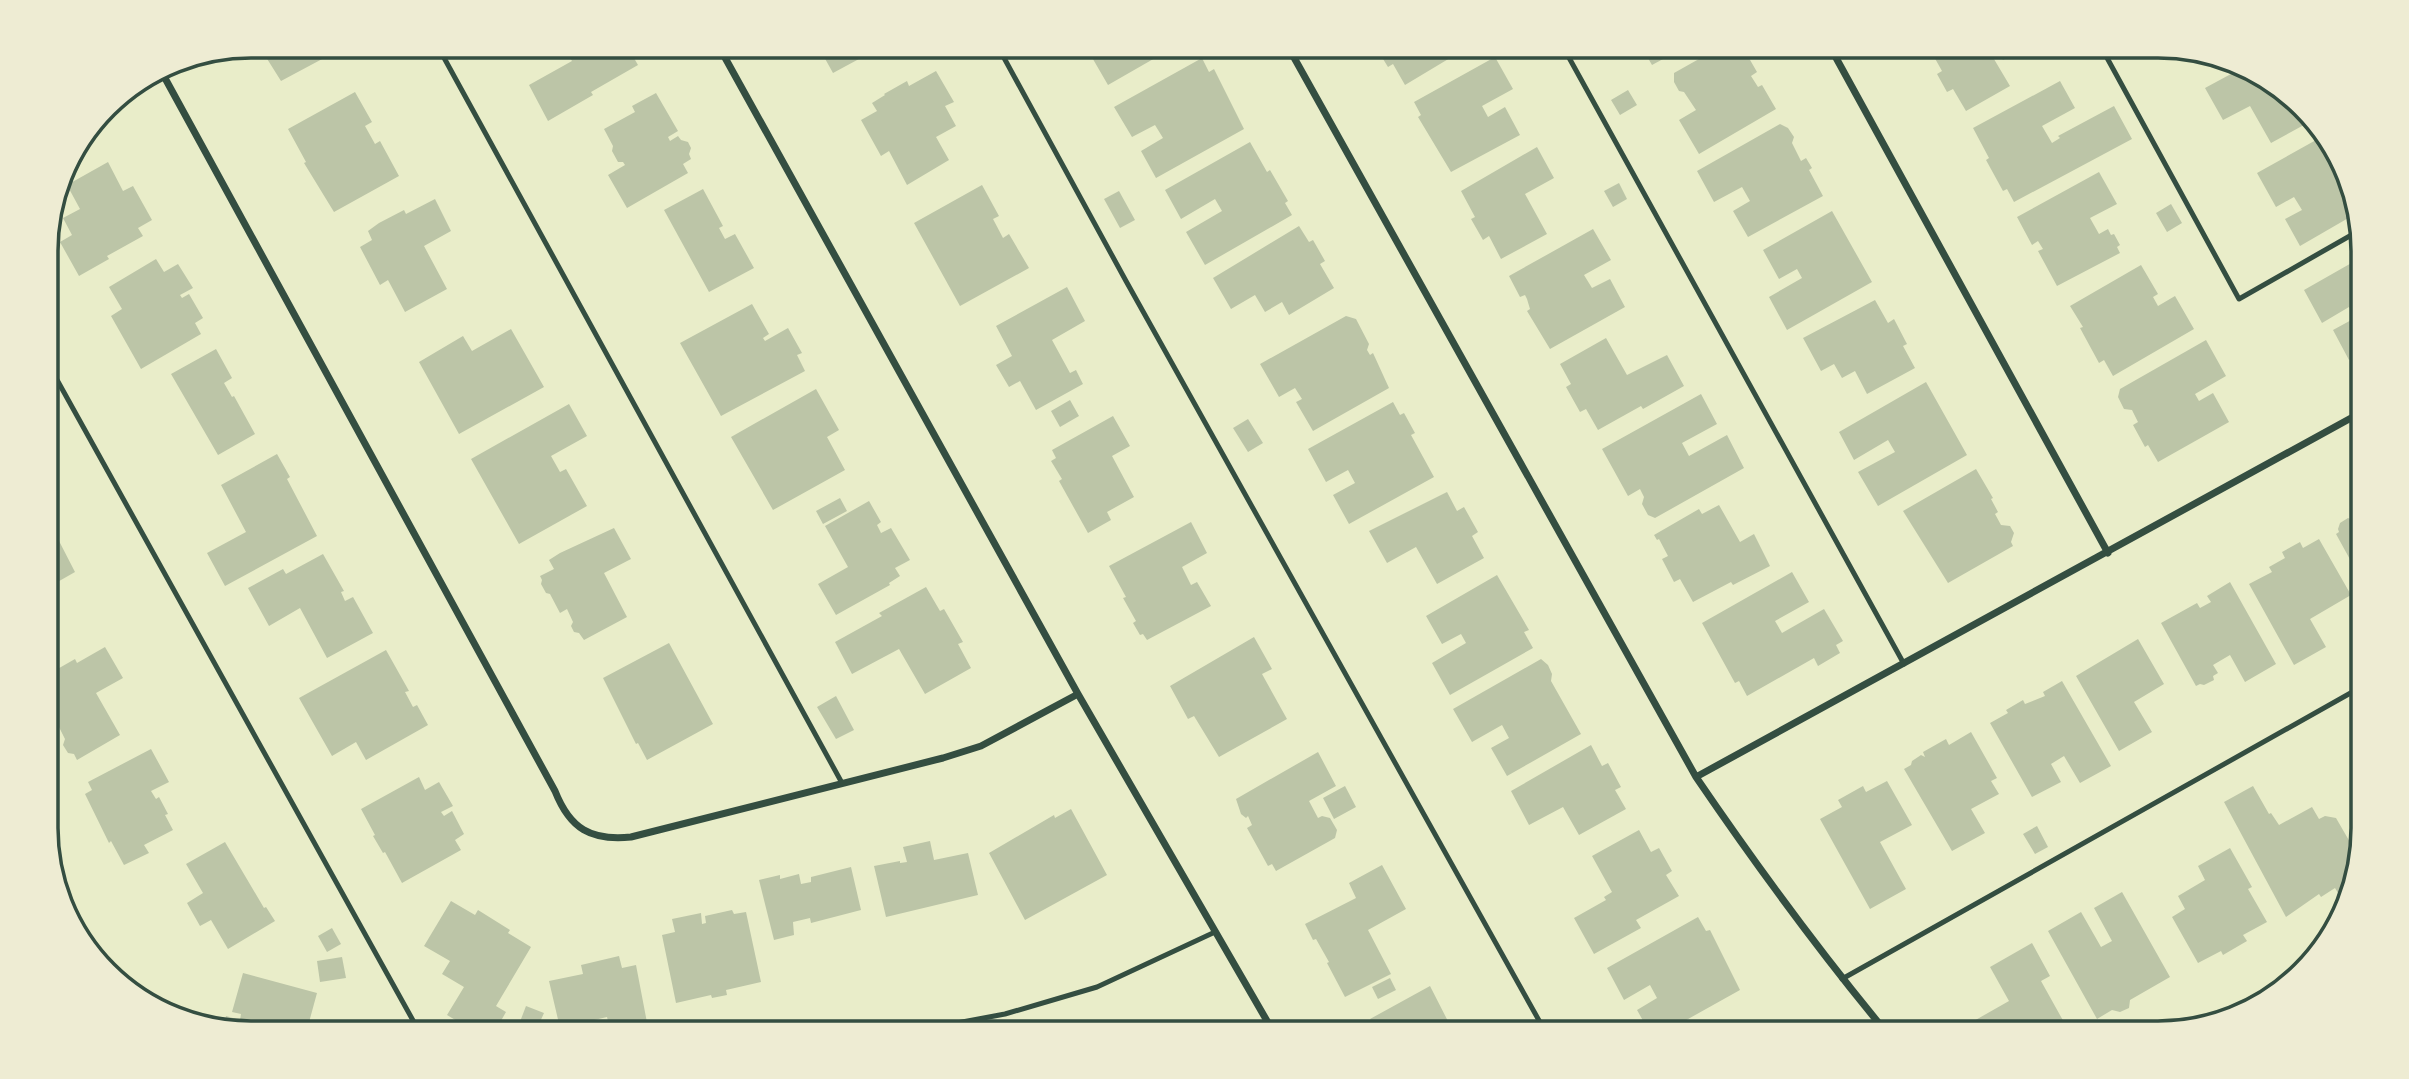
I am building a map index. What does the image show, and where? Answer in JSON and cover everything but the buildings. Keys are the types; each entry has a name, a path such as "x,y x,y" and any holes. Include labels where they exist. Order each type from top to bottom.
{"street":[{"path":"725,58 1077,694 1267,1021"},
{"path":"1294,58 1696,777 1742,845 1876,1021"},
{"path":"1836,58 2108,553"},
{"path":"165,78 555,792 562,810 575,825 592,835 611,839 631,837 943,758 981,746 1077,694"},
{"path":"1696,777 2351,418"}],"lane":[{"path":"443,58 842,783"},
{"path":"1004,58 1540,1021"},
{"path":"1569,58 1904,664"},
{"path":"2107,58 2239,299 2350,236"},
{"path":"58,382 413,1021"},
{"path":"1842,979 2351,693"},
{"path":"967,1021 1005,1014 1097,987 1215,932"}]}
